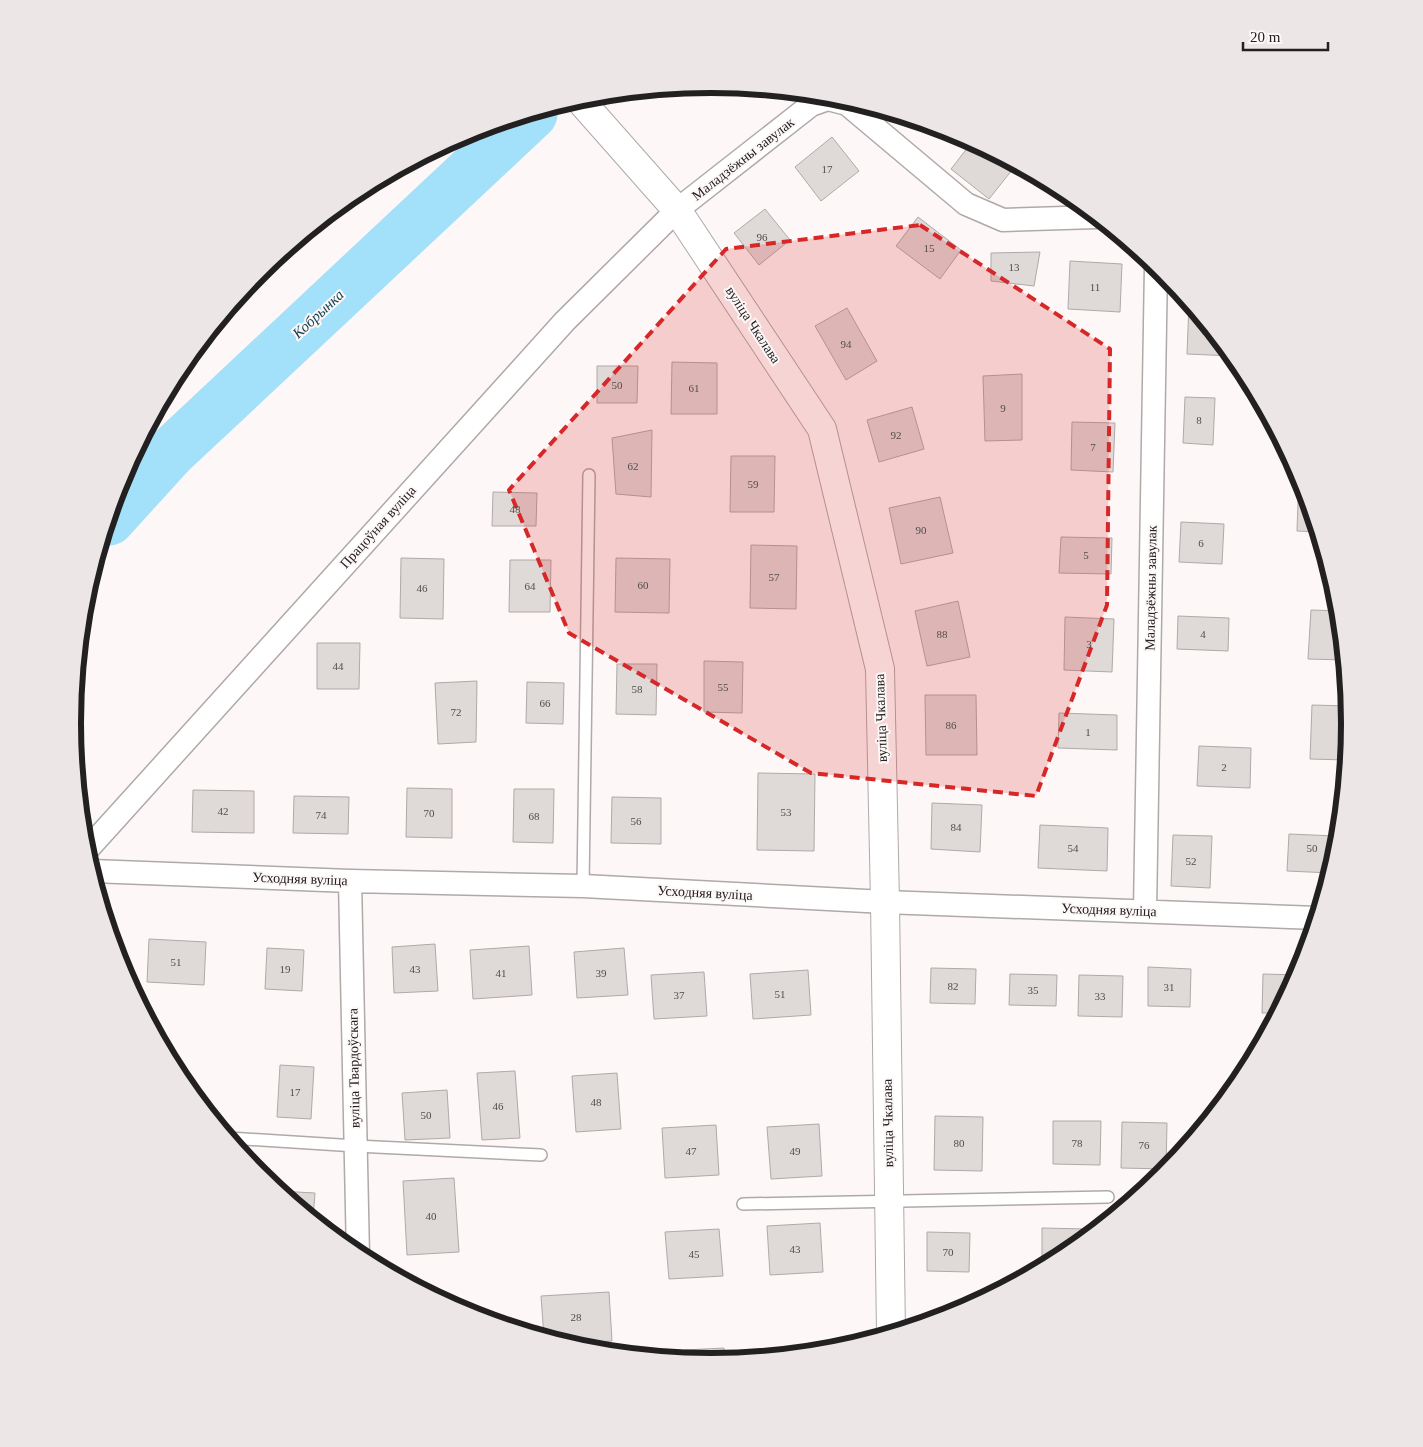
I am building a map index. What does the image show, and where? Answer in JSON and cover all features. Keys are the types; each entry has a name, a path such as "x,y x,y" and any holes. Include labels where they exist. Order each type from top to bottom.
{"main road":[{"name":"вуліца Чкалава","path":"586,106 677,210 822,429 880,669 891,1327"}],"street":[{"name":"Маладзёжны завулак","path":"677,210 810,105 817,103"},
{"name":"Маладзёжны завулак","path":"854,110 966,204 1003,220 1086,216"},
{"name":"Працоўная вуліца","path":"93,844 565,321 677,210"},
{"name":"Маладзёжны завулак","path":"1145,911 1156,277"},
{"name":"Усходняя вуліца","path":"99,871 350,881 583,886 885,902 1311,918"},
{"name":"вуліца Твардоўскага","path":"350,881 358,1246"}],"lane":[{"path":"583,886 589,475"},
{"path":"238,1139 541,1155"},
{"path":"743,1204 1108,1197"}],"highlighted area":[{"path":"920,225 1110,349 1107,605 1036,796 811,773 569,633 509,490 726,249"}],"building":[{"path":"832,137 859,171 821,201 795,167"},
{"path":"968,148 1012,170 989,199 951,169"},
{"path":"765,209 790,240 759,265 734,233"},
{"path":"918,217 961,250 940,279 896,246"},
{"path":"1040,252 1034,286 991,281 991,253"},
{"path":"1070,261 1122,264 1120,312 1068,309"},
{"path":"847,308 877,361 846,380 815,326"},
{"path":"1189,312 1223,356 1187,354"},
{"path":"672,362 717,363 717,414 671,414"},
{"path":"597,366 638,366 637,403 597,403"},
{"path":"1022,374 1022,440 985,441 983,376"},
{"path":"1185,397 1215,398 1213,445 1183,443"},
{"path":"912,407 924,449 879,462 867,420"},
{"path":"1072,422 1115,423 1113,472 1071,470"},
{"path":"652,430 651,497 616,494 612,438"},
{"path":"731,456 775,456 774,512 730,512"},
{"path":"493,492 537,493 536,526 492,526"},
{"path":"1298,494 1311,532 1297,531"},
{"path":"940,497 953,553 901,564 889,508"},
{"path":"1181,522 1224,524 1222,564 1179,562"},
{"path":"1061,537 1112,538 1111,574 1059,573"},
{"path":"751,545 797,546 796,609 750,608"},
{"path":"401,558 444,559 443,619 400,618"},
{"path":"616,558 670,559 669,613 615,612"},
{"path":"510,560 551,560 550,612 509,612"},
{"path":"958,601 970,657 927,666 915,611"},
{"path":"1311,610 1331,611 1338,660 1308,659"},
{"path":"1178,616 1229,618 1228,651 1177,649"},
{"path":"1065,617 1114,619 1112,672 1064,670"},
{"path":"317,643 360,643 359,689 317,689"},
{"path":"704,661 743,662 742,713 704,712"},
{"path":"617,664 657,664 656,715 616,714"},
{"path":"477,681 476,742 438,744 435,683"},
{"path":"527,682 564,683 563,724 526,723"},
{"path":"925,695 976,695 977,755 926,755"},
{"path":"1312,705 1341,706 1340,760 1310,759"},
{"path":"1059,713 1117,715 1117,750 1058,748"},
{"path":"1199,746 1251,748 1250,788 1197,786"},
{"path":"758,773 815,774 814,851 757,850"},
{"path":"407,788 452,789 452,838 406,837"},
{"path":"514,789 554,789 553,843 513,842"},
{"path":"193,790 254,791 254,833 192,832"},
{"path":"294,796 349,797 348,834 293,833"},
{"path":"612,797 661,798 661,844 611,843"},
{"path":"932,803 982,805 980,852 931,849"},
{"path":"1040,825 1108,828 1107,871 1038,868"},
{"path":"1289,834 1332,836 1323,873 1287,871"},
{"path":"1173,835 1212,836 1210,888 1171,886"},
{"path":"149,939 206,942 204,985 147,982"},
{"path":"435,944 438,991 394,993 392,947"},
{"path":"529,946 532,995 473,999 470,950"},
{"path":"267,948 304,950 302,991 265,989"},
{"path":"624,948 628,995 577,998 574,952"},
{"path":"1148,967 1191,969 1190,1007 1148,1006"},
{"path":"931,968 976,969 975,1004 930,1003"},
{"path":"808,970 811,1015 753,1019 750,974"},
{"path":"704,972 707,1016 654,1019 651,975"},
{"path":"1010,974 1057,975 1056,1006 1009,1005"},
{"path":"1263,974 1290,975 1271,1013 1262,1013"},
{"path":"1079,975 1123,976 1122,1017 1078,1016"},
{"path":"280,1065 314,1067 311,1119 277,1117"},
{"path":"515,1071 520,1138 482,1140 477,1073"},
{"path":"617,1073 621,1129 576,1132 572,1076"},
{"path":"447,1090 450,1138 405,1140 402,1093"},
{"path":"935,1116 983,1117 982,1171 934,1170"},
{"path":"1053,1121 1101,1121 1100,1165 1053,1164"},
{"path":"1122,1122 1167,1123 1166,1159 1157,1169 1121,1168"},
{"path":"819,1124 822,1176 771,1179 767,1127"},
{"path":"716,1125 719,1175 665,1178 662,1128"},
{"path":"454,1178 459,1252 407,1255 403,1181"},
{"path":"290,1192 315,1193 314,1212"},
{"path":"820,1223 823,1272 770,1275 767,1226"},
{"path":"1042,1228 1086,1229 1062,1248 1042,1260"},
{"path":"719,1229 723,1276 669,1279 665,1232"},
{"path":"927,1232 970,1233 969,1272 927,1271"},
{"path":"609,1292 612,1341 589,1342 544,1331 541,1296"},
{"path":"724,1348 724,1353 684,1353 684,1350"}],"waterway":[{"name":"Кобрынка","path":"119,508 170,453 523,123"}]}
